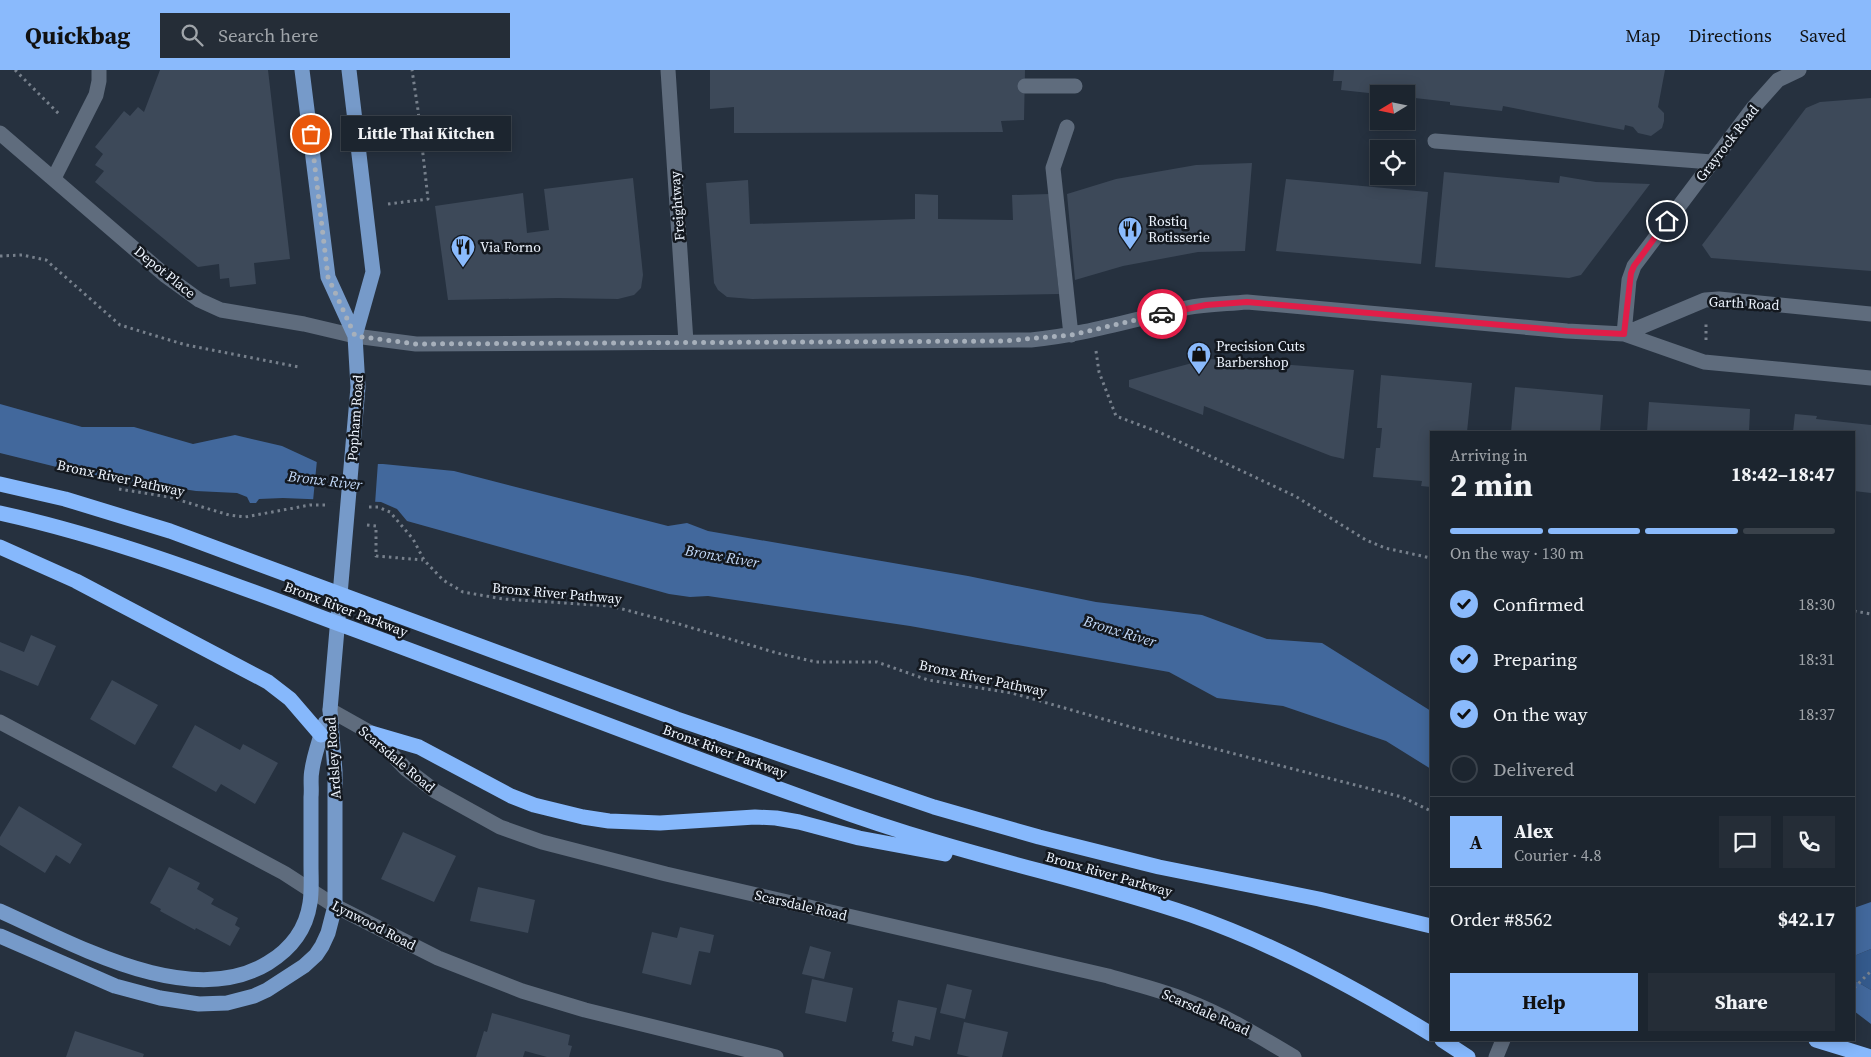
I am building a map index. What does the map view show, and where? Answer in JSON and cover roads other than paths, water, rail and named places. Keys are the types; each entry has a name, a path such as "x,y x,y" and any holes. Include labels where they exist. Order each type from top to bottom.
{"highway":[{"name":"Bronx River Parkway","path":"0,484 82,504 170,531 686,722 934,807 1039,837 1142,863 1319,899 1430,926"},
{"name":"Bronx River Parkway","path":"0,513 88,536 172,562 617,729 827,806 930,841 1191,915 1242,935 1341,981 1430,1033"},
{"path":"0,547 76,581 268,682 290,699 322,735"},
{"path":"371,734 419,747 511,796 534,805 583,817 609,821 660,823 755,817 776,818 859,838 1034,869"},
{"path":"1444,1041 1468,1057"},
{"path":"1819,1041 1871,1056"}],"main road":[{"name":"Popham Road","path":"302,70 328,277 355,336"},
{"name":"Popham Road","path":"330,710 358,387 355,336 373,272 350,70"},
{"name":"Ardsley Road","path":"0,911 119,963 165,975 194,980 225,979 253,971 279,957 292,946 304,924 309,908 311,891 312,770 330,710"},
{"name":"Ardsley Road","path":"0,936 115,986 141,994 200,1004 227,1003 254,996 267,990 304,966 316,955 322,946 328,933 335,906 335,771 330,710"}],"street":[{"path":"54,178 96,96 99,70"},
{"name":"Freightway","path":"668,70 686,342"},
{"name":"Grayrock Road","path":"1624,334 1629,280 1634,266 1753,108 1778,80 1799,70"},
{"path":"1025,86 1075,86"},
{"path":"1067,127 1053,168 1071,335"},
{"name":"Depot Place","path":"0,133 166,276 199,300 221,310 304,324 355,336"},
{"path":"1436,141 1712,162"},
{"name":"Garth Road","path":"1624,334 1705,300 1719,299 1871,314"},
{"name":"Garth Road","path":"355,336 416,344 1003,341 1071,335 1186,308 1247,302 1567,331 1624,334 1704,362 1871,378"},
{"name":"Scarsdale Road","path":"330,710 371,734 406,769 435,791 500,826 542,842 666,874 1108,976 1184,999 1219,1014 1294,1057"},
{"name":"Lynwood Road","path":"0,722 284,873 335,906 438,958 522,990 637,1024 776,1057"},
{"path":"1496,1057 1503,1041"}],"water":[{"name":"Bronx River","path":"0,404 82,427 134,427 193,444 235,435 282,446 321,464 383,464 454,471 668,526 687,523 708,531 968,576 1096,602 1202,615 1267,639 1322,643 1430,710 1430,768 1386,741 1283,706 1217,698 1169,672 910,626 708,596 690,597 669,594 407,521 397,509 381,502 283,498 259,499 256,503 250,503 247,497 237,493 196,491 85,474 0,453"},
{"path":"1871,902 1871,949 1855,956 1855,908"},
{"path":"1855,981 1871,990 1871,1024 1855,1012"}],"place":[{"name":"Little Thai Kitchen","path":"311,134"},
{"name":"Rostiq Rotisserie","path":"1130,250"},
{"name":"Via Forno","path":"463,268"},
{"name":"Precision Cuts Barbershop","path":"1199,375"}]}
